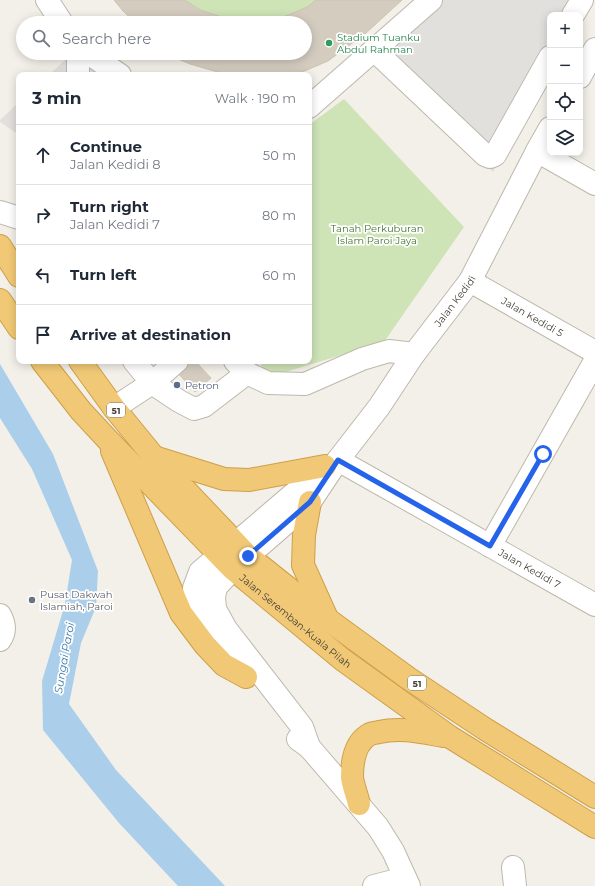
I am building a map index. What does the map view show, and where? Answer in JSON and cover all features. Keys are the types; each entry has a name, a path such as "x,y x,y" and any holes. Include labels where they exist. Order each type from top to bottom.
{"highway":[{"path":"0,246 16,271"},
{"path":"0,300 16,324"},
{"name":"Jalan Seremban-Kuala Pilah","path":"44,364 82,411 107,439 234,556 343,660 450,737 595,827"},
{"name":"Jalan Seremban-Kuala Pilah","path":"82,364 114,408 234,556 328,619 408,678 485,729 595,797"},
{"path":"107,439 181,613 205,645 224,665 246,677"},
{"path":"154,457 224,479 249,480 332,463"},
{"path":"310,502 304,535 303,565 328,619"},
{"path":"359,804 352,779 352,765 354,753 361,742 370,734 384,731 410,730 450,737"}],"street":[{"path":"47,0 57,16"},
{"path":"312,104 431,0"},
{"path":"576,12 582,0"},
{"path":"583,71 595,49"},
{"path":"374,50 485,155 490,157 495,155 547,62"},
{"path":"78,60 78,72"},
{"path":"98,60 116,72"},
{"name":"Jalan Kedidi","path":"332,463 379,407 414,354 470,281 547,133"},
{"path":"537,151 595,184"},
{"path":"0,212 16,217"},
{"name":"Jalan Kedidi 5","path":"470,281 595,352"},
{"path":"136,364 152,383 194,409 204,406 241,367 268,383 304,384 362,359 389,352 414,354"},
{"path":"490,546 595,361"},
{"path":"114,408 152,383 174,364"},
{"path":"332,463 310,502 234,556 200,572 194,588 195,606 200,620 291,735 309,747 378,827 393,851 407,882 374,886"},
{"path":"309,747 302,727 226,629 215,609 214,597 216,586 234,556 332,463"},
{"name":"Jalan Kedidi 7","path":"332,463 490,546 595,605"},
{"path":"0,615 4,622 5,633 0,640"}],"green space":[{"name":"Stadium Tuanku Abdul Rahman","path":"114,0 402,0 366,33 328,61 302,72 218,72 181,60 312,60 312,16 128,16"},
{"name":"Tanah Perkuburan Islam Paroi Jaya","path":"344,99 464,227 384,342 312,364 312,123"},
{"name":"Tanah Perkuburan Islam Paroi Jaya","path":"261,364 312,364 266,378"}],"shaded area":[{"path":"423,0 588,0 581,12 547,12 547,73 493,172 364,50"},
{"path":"65,60 78,60 96,72 52,72"},
{"path":"16,105 16,133 0,122 0,120"}],"water":[{"name":"Sungai Paroi","path":"0,364 53,454 98,571 96,607 81,643 69,704 116,770 225,886 178,886 119,823 43,730 42,681 65,604 72,560 32,469 0,418"}],"building":[{"path":"114,0 185,0 200,10 219,16 128,16"},
{"path":"316,0 402,0 366,33 328,61 302,72 218,72 181,60 312,60 312,16 286,16 307,7"},
{"path":"186,364 198,364 211,378 195,392 177,372"}],"place":[{"name":"Stadium Tuanku Abdul Rahman","path":"329,43"},
{"name":"Petron","path":"177,385"},
{"name":"Pusat Dakwah Islamiah, Paroi","path":"32,600"}],"route":[{"path":"248,556 310,502 338,460 490,546 543,454"}]}
